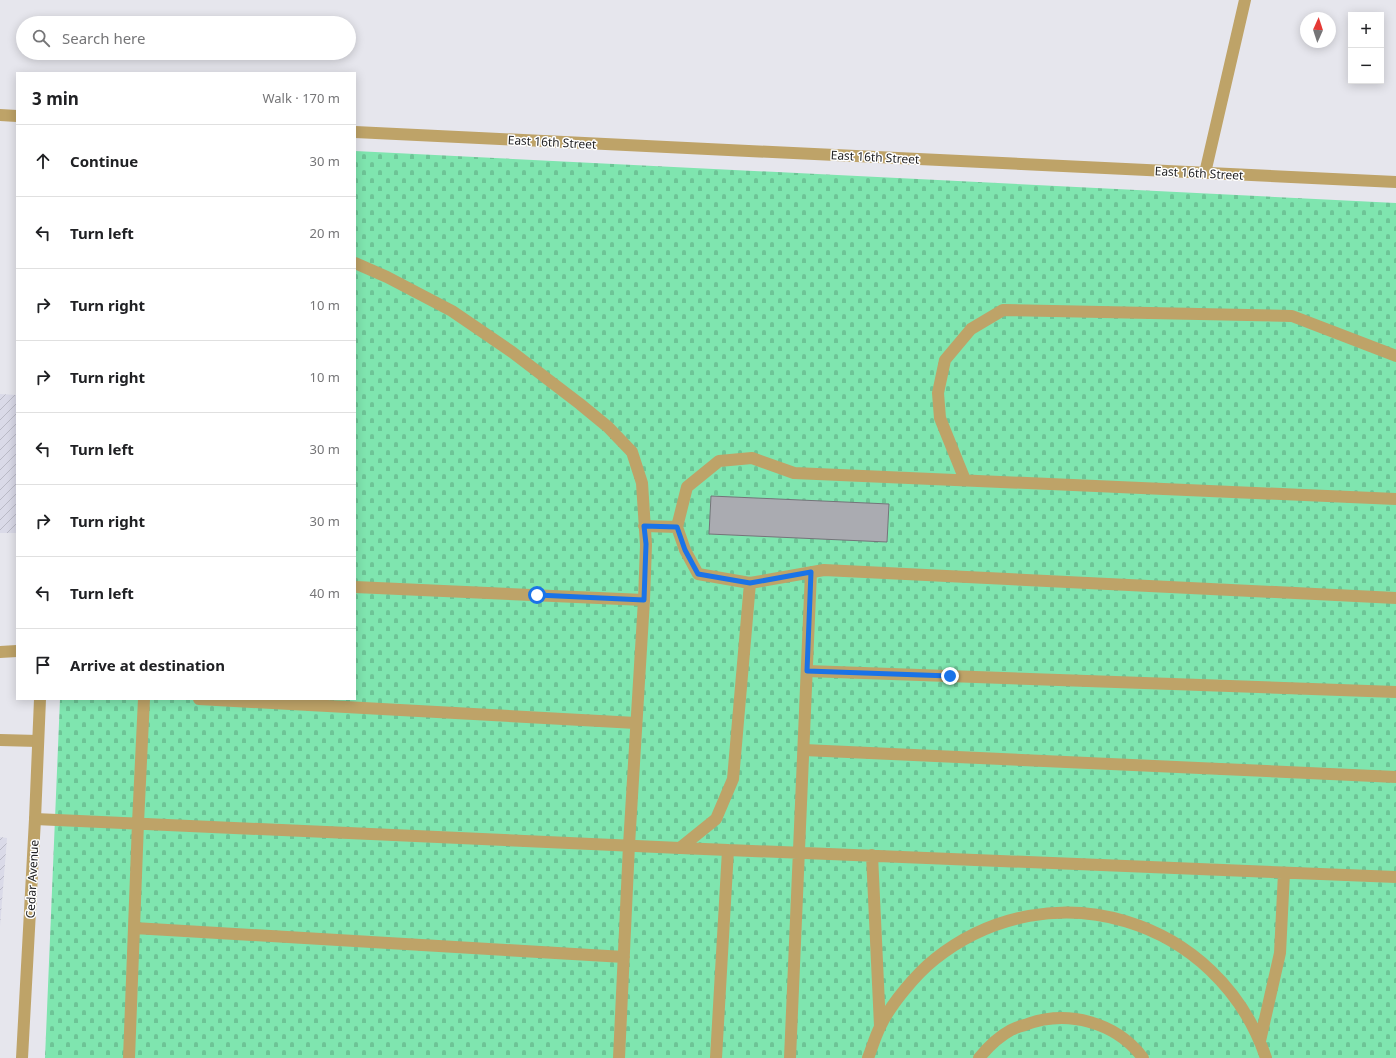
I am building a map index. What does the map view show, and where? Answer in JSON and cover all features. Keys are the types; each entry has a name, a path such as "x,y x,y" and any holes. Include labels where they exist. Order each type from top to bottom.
{"street":[{"path":"1205,173 1245,0"},
{"path":"0,115 16,116"},
{"name":"East 16th Street","path":"356,132 1396,182"},
{"path":"356,264 386,277 452,311 512,352 608,427 632,452 642,483 646,544 629,845 620,1058"},
{"path":"965,480 940,418 938,392 945,360 971,329 1003,310 1292,316 1396,356"},
{"path":"1396,499 794,473 752,458 719,460 687,487 677,527 685,550 698,574 750,583 811,572 832,570 1396,598"},
{"path":"644,526 677,527"},
{"path":"790,1058 811,572"},
{"path":"680,848 716,818 733,779 750,583"},
{"path":"356,587 644,600"},
{"path":"0,652 16,651"},
{"path":"807,671 1396,692"},
{"name":"Cedar Avenue","path":"22,1058 40,700"},
{"path":"129,1058 144,700"},
{"path":"217,700 636,723"},
{"path":"0,740 38,741"},
{"path":"804,750 1396,777"},
{"path":"35,819 680,848 1396,877"},
{"path":"716,1058 728,850"},
{"path":"872,855 880,1026"},
{"path":"1260,1041 1280,953 1284,872"},
{"path":"868,1058 880,1026 904,990 934,959 971,936 1011,920 1053,912 1097,914 1139,925 1177,944 1212,970 1240,1003 1260,1041 1266,1058"},
{"path":"134,928 624,957"},
{"path":"979,1058 990,1045 1012,1030 1037,1020 1064,1018 1090,1022 1115,1032 1136,1049 1143,1058"}],"shaded area":[{"path":"0,394 16,395 16,533 0,533"},
{"path":"0,837 7,838 0,927"}],"green space":[{"path":"356,151 1396,203 1396,1058 45,1058 60,700 356,700"}],"building":[{"path":"711,496 889,504 887,542 709,534"}],"route":[{"path":"537,595 644,600 646,544 644,526 677,527 685,550 698,574 750,583 811,572 807,671 950,676"}]}
